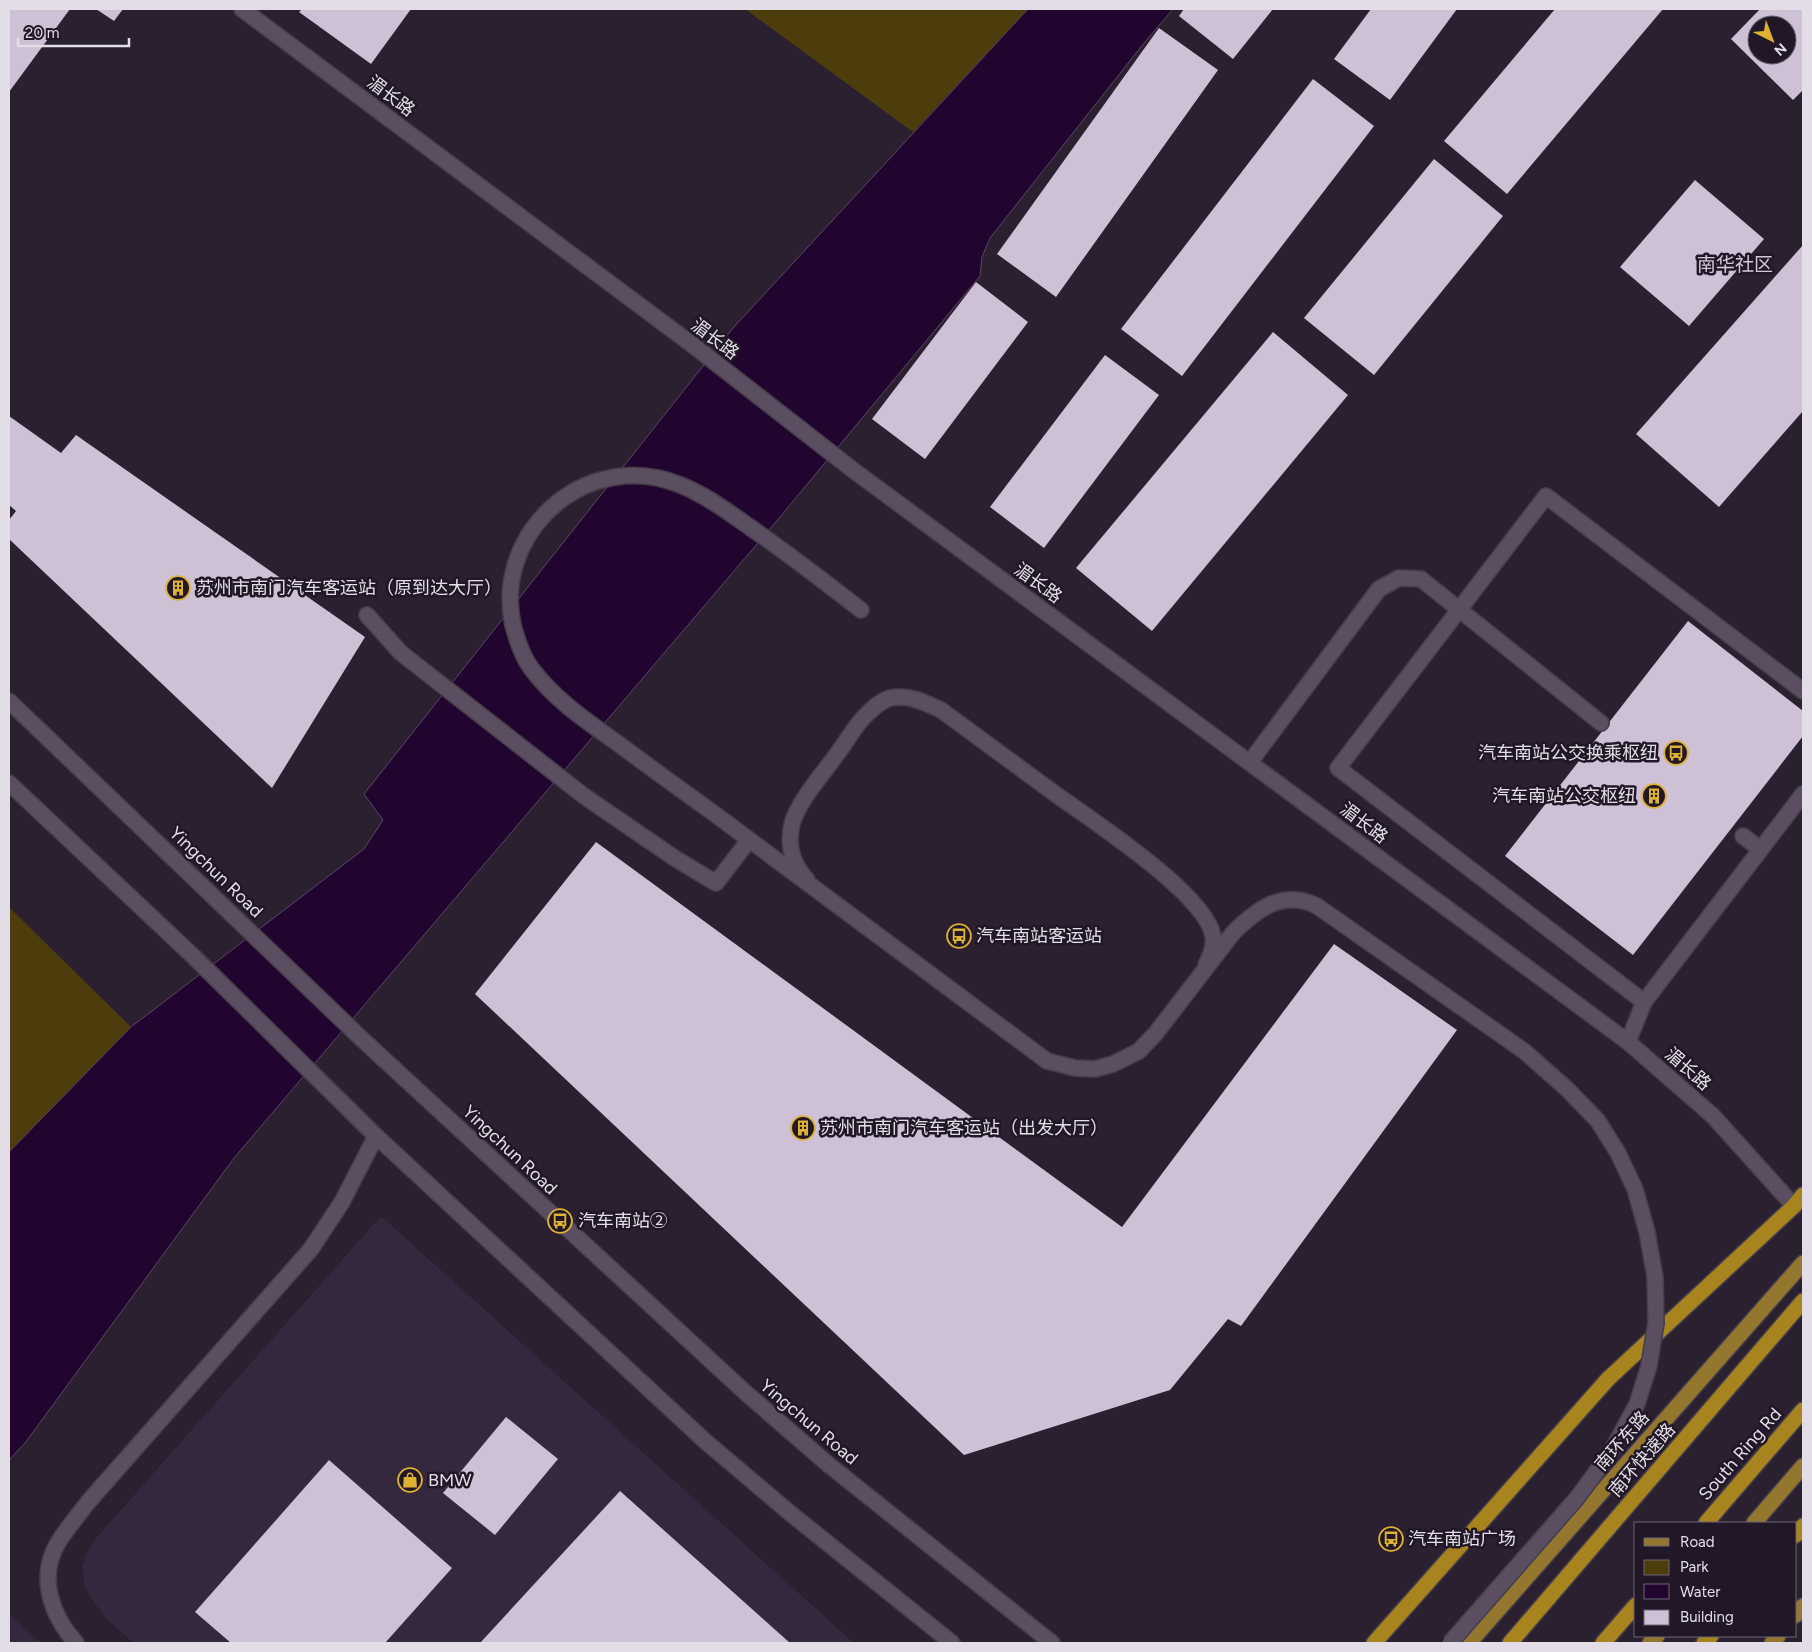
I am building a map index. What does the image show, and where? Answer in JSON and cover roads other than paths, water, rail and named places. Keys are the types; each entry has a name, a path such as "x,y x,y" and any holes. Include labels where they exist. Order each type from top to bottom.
{"highway":[{"path":"1374,1643 1608,1379 1800,1198"},
{"name":"南环快速路","path":"1510,1643 1803,1301"},
{"name":"South Ring Rd","path":"1707,1522 1803,1410"},
{"path":"1603,1643 1634,1607"}],"main road":[{"name":"南环东路","path":"1469,1643 1803,1262"},
{"path":"1755,1522 1803,1466"}],"street":[{"name":"湄长路","path":"242,9 694,346 853,470 1628,1042 1713,1116 1800,1198"},
{"path":"861,610 784,551 722,507 685,487 658,478 629,476 601,480 574,491 550,508 531,529 518,555 510,583 510,612 516,640 530,666 548,688 570,709 1047,1061 1075,1068 1095,1069 1113,1064 1139,1051 1156,1033 1233,933 1247,919 1258,910 1276,902 1300,899 1317,906 1524,1051 1568,1089 1598,1120 1618,1153 1635,1189 1647,1232 1655,1277 1656,1323 1649,1366 1637,1404 1611,1452 1578,1498 1450,1643"},
{"path":"1644,1002 1338,768 1546,496 1803,692"},
{"path":"1250,762 1379,589 1400,578 1421,579 1601,723"},
{"path":"367,615 401,653 584,796 676,859 716,883 749,840"},
{"path":"814,889 797,868 793,858 790,844 792,823 796,812 863,717 875,706 888,699 903,696 920,700 940,710 1118,838 1180,889 1199,909 1213,936 1214,948 1203,971"},
{"name":"Yingchun Road","path":"9,700 364,1041 775,1419 1052,1643"},
{"path":"9,783 194,957 376,1136 748,1479 952,1643"},
{"path":"1628,1042 1644,1002 1803,794"},
{"path":"1743,836 1760,850"},
{"path":"76,1643 60,1622 48,1587 48,1573 58,1543 89,1501 311,1248 342,1202 376,1136"}],"water":[{"path":"1028,9 1173,9 990,238 982,257 980,276 780,517 234,1158 25,1443 9,1460 9,1152 131,1027 364,849 383,820 364,794 734,327"}],"place":[{"name":"苏州市南门汽车客运站（原到达大厅）","path":"178,588"},
{"name":"汽车南站公交换乘枢纽","path":"1676,753"},
{"name":"汽车南站公交枢纽","path":"1654,796"},
{"name":"汽车南站客运站","path":"959,936"},
{"name":"苏州市南门汽车客运站（出发大厅）","path":"803,1128"},
{"name":"汽车南站②","path":"560,1221"},
{"name":"BMW","path":"410,1480"},
{"name":"汽车南站广场","path":"1391,1539"}],"district":[{"name":"南华社区","path":"1735,264"}]}
